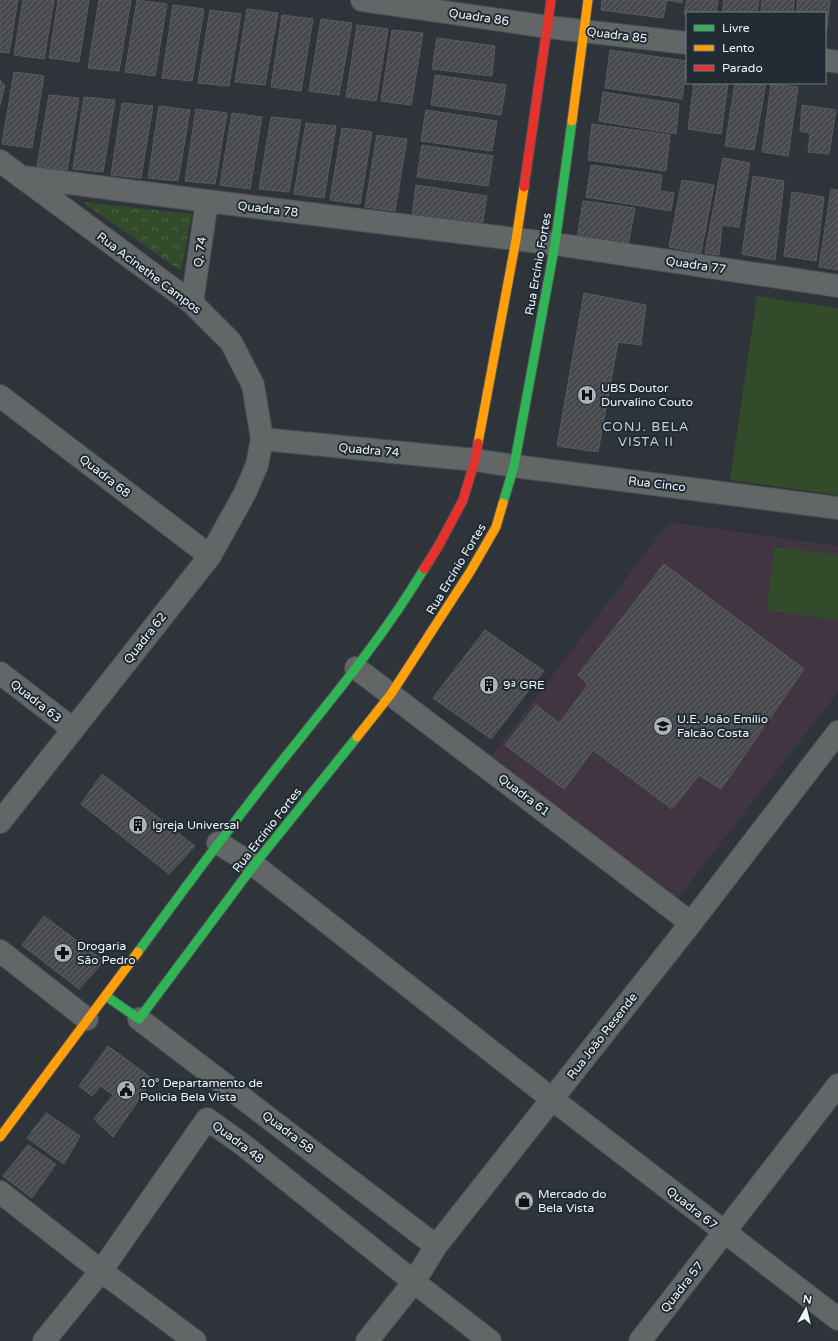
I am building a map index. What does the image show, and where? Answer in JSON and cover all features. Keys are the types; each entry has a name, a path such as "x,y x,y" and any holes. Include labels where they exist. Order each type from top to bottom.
{"street":[{"name":"Quadra 86","path":"362,0 548,27"},
{"path":"0,1137 218,843 356,668 414,586 439,546 463,500 475,460 516,240 551,0"},
{"name":"Rua Ercínio Fortes","path":"139,1019 254,865 391,694 470,572 496,527 514,466 554,244 588,0"},
{"name":"Quadra 85","path":"548,27 686,43"},
{"path":"826,60 838,62"},
{"name":"Rua Acinethe Campos","path":"0,161 192,303 231,342 254,385 262,439"},
{"name":"Quadra 78","path":"20,176 554,244"},
{"name":"Q. 74","path":"192,303 207,201"},
{"name":"Quadra 77","path":"554,244 838,286"},
{"name":"Quadra 68","path":"0,396 210,556"},
{"name":"Quadra 74","path":"262,439 475,460"},
{"name":"Quadra 62","path":"0,822 210,556 245,493 257,465 262,439"},
{"name":"Rua Cinco","path":"475,460 838,508"},
{"name":"Quadra 61","path":"356,668 691,923"},
{"name":"Quadra 63","path":"0,673 73,729"},
{"name":"Rua João Resende","path":"367,1341 414,1282 436,1246 691,923 838,732"},
{"path":"218,843 254,865 552,1099"},
{"path":"0,951 87,1019"},
{"path":"106,996 139,1019"},
{"name":"Quadra 58","path":"139,1019 436,1246"},
{"name":"Quadra 67","path":"552,1099 724,1232 838,1085"},
{"name":"Quadra 48","path":"101,1271 208,1119 242,1144 414,1282"},
{"path":"0,1192 101,1271 195,1341"},
{"path":"724,1232 838,1320"},
{"name":"Quadra 57","path":"640,1341 724,1232"},
{"path":"44,1341 101,1271"},
{"path":"414,1282 490,1341"}],"shaded area":[{"name":"U.E. João Emílio Falcão Costa","path":"669,522 838,546 838,692 675,902 489,759"}],"green space":[{"path":"82,202 192,214 181,271"},
{"path":"757,296 838,308 838,495 730,480"},
{"path":"774,547 838,555 838,620 767,610"}],"building":[{"path":"0,0 18,0 9,53 0,52"},
{"path":"23,0 54,0 44,59 14,55"},
{"path":"58,0 89,0 79,62 49,58"},
{"path":"99,0 131,0 119,71 88,68"},
{"path":"137,0 167,4 155,76 125,72"},
{"path":"602,0 667,0 663,18 601,10"},
{"path":"667,0 683,0 682,3"},
{"path":"687,0 718,0 716,12 686,12 686,15 684,14"},
{"path":"724,0 759,0 757,12 722,12"},
{"path":"762,0 794,0 793,12 761,12"},
{"path":"798,0 830,0 826,35 826,12 796,12"},
{"path":"173,5 204,9 192,81 162,78"},
{"path":"247,9 278,13 265,85 235,82"},
{"path":"210,10 241,14 229,86 198,83"},
{"path":"282,15 313,19 301,91 271,87"},
{"path":"321,19 352,23 339,95 309,91"},
{"path":"357,25 388,29 376,101 346,97"},
{"path":"392,30 423,33 411,105 381,101"},
{"path":"437,38 495,46 492,76 432,69"},
{"path":"610,50 686,61 682,99 605,88"},
{"path":"14,72 44,76 32,148 2,144"},
{"path":"435,75 506,85 501,115 431,105"},
{"path":"0,80 5,86 0,105"},
{"path":"694,84 728,84 721,134 688,129"},
{"path":"735,84 766,84 754,150 725,146"},
{"path":"771,84 798,87 788,156 762,152"},
{"path":"603,92 679,104 676,134 599,121"},
{"path":"49,95 79,98 67,170 37,166"},
{"path":"84,97 115,100 103,172 73,169"},
{"path":"122,103 153,106 141,178 111,175"},
{"path":"802,105 836,110 829,154 808,152 810,133 800,131"},
{"path":"159,106 190,110 178,181 148,178"},
{"path":"196,109 227,113 215,184 185,181"},
{"path":"426,110 497,121 492,151 421,141"},
{"path":"232,113 262,117 250,189 220,185"},
{"path":"271,117 301,120 289,192 259,189"},
{"path":"306,123 336,126 324,198 294,194"},
{"path":"592,124 670,135 666,171 588,160"},
{"path":"342,128 372,132 360,204 330,200"},
{"path":"377,135 407,139 395,211 365,207"},
{"path":"422,145 493,156 488,186 417,177"},
{"path":"723,158 750,163 739,227 722,225 719,255 705,253"},
{"path":"591,165 662,175 660,191 674,193 671,211 586,197"},
{"path":"753,176 784,181 775,260 742,254"},
{"path":"682,180 714,185 701,253 669,247"},
{"path":"416,185 487,196 482,226 412,216"},
{"path":"831,189 838,190 838,270 819,267"},
{"path":"792,192 824,197 816,261 784,256"},
{"path":"583,201 635,208 628,246 577,239"},
{"name":"UBS Doutor Durvalino Couto","path":"584,293 646,305 641,345 618,342 598,452 557,446"},
{"path":"664,564 804,669 721,789 699,775 672,809 593,750 564,789 505,745 536,705 559,723 588,685 578,675"},
{"name":"9ª GRE","path":"485,630 544,671 491,739 433,698"},
{"name":"Igreja Universal","path":"102,774 195,846 169,874 81,804"},
{"name":"Drogaria São Pedro","path":"44,916 104,961 79,989 22,945"},
{"name":"10° Departamento de Policia Bela Vista","path":"108,1046 153,1079 113,1137 94,1119 113,1095 101,1086 92,1096 79,1086"},
{"path":"46,1113 80,1136 64,1164 27,1138"},
{"path":"28,1145 56,1164 32,1198 3,1176"}],"traffic: fast":[{"path":"503,503 514,466 555,244 572,121"},
{"path":"138,952 242,812 373,645 408,595 424,569"},
{"path":"106,996 139,1019 254,865 357,737"}],"traffic: slow":[{"path":"572,121 588,0"},
{"path":"478,443 516,240 524,187"},
{"path":"357,737 391,694 470,572 496,527 503,503"},
{"path":"0,1137 138,952"}],"traffic: jam":[{"path":"524,187 551,0"},
{"path":"424,569 439,545 463,500 475,460 478,443"}],"place":[{"name":"UBS Doutor Durvalino Couto","path":"587,395"},
{"name":"9ª GRE","path":"489,685"},
{"name":"U.E. João Emílio Falcão Costa","path":"663,726"},
{"name":"Igreja Universal","path":"138,825"},
{"name":"Drogaria São Pedro","path":"63,953"},
{"name":"10° Departamento de Policia Bela Vista","path":"126,1090"},
{"name":"Mercado do Bela Vista","path":"524,1201"}],"district":[{"name":"CONJ. BELA VISTA II","path":"646,434"}]}
